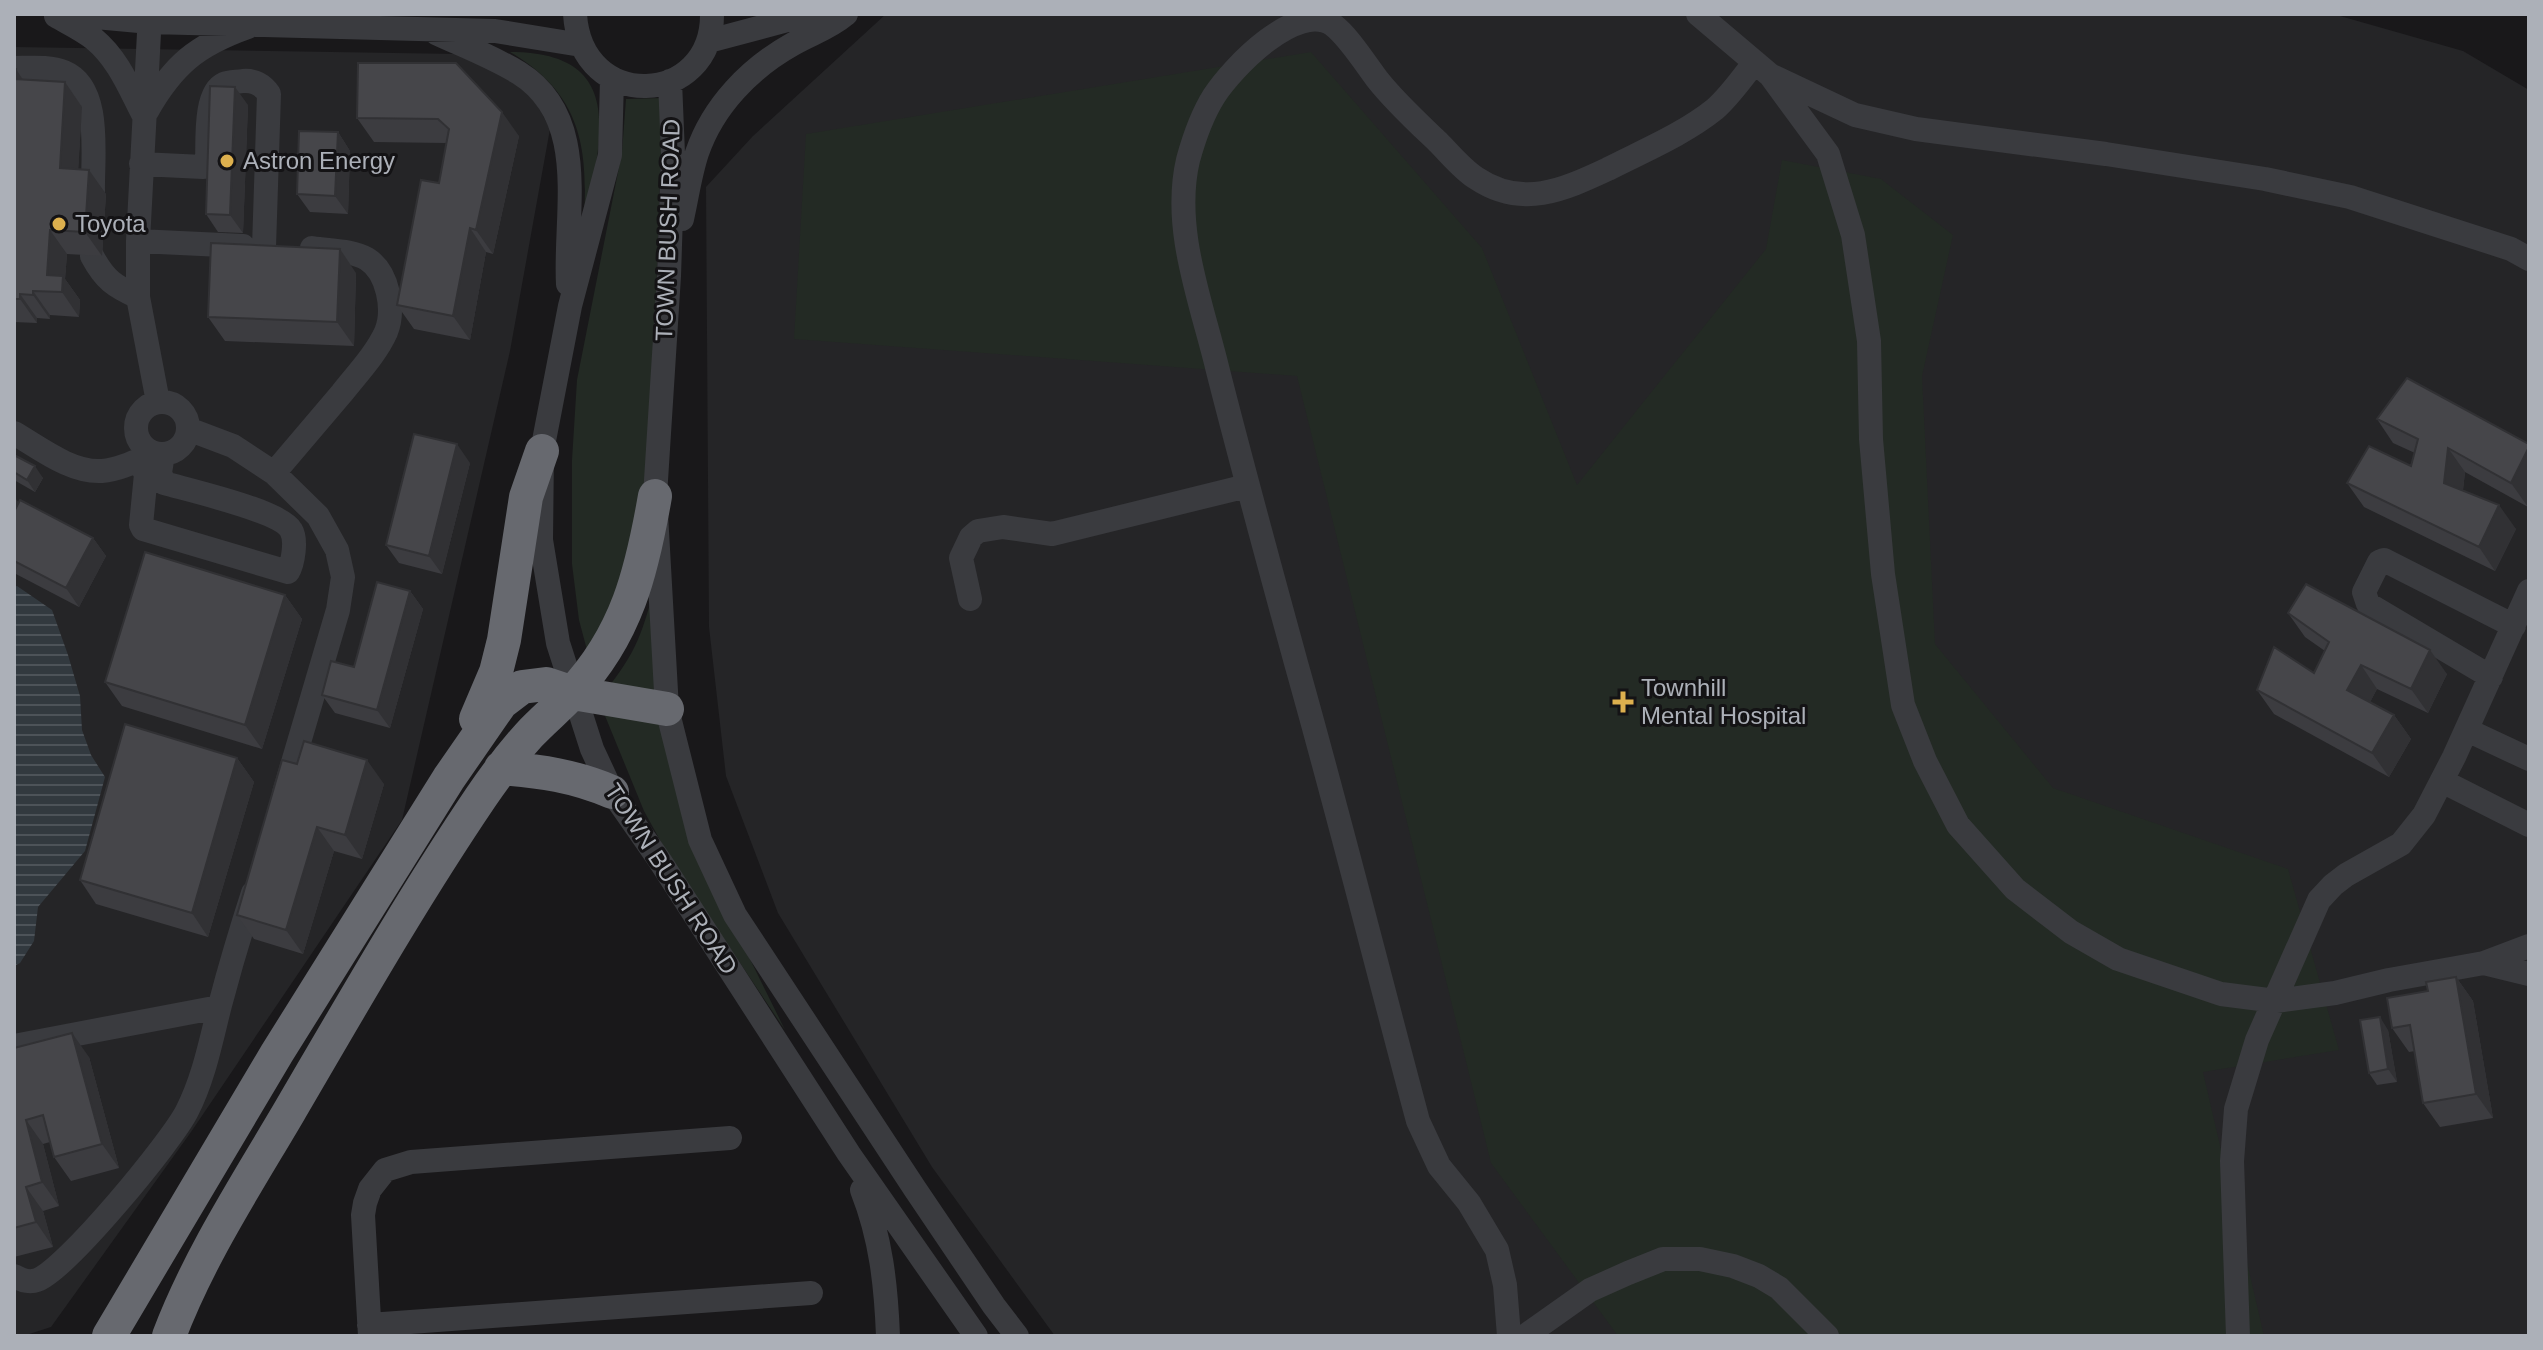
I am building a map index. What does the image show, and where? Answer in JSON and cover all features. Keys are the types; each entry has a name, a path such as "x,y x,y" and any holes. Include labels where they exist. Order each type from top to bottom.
{"highway":[{"path":"449,778 496,672 510,609 526,497 542,451"},
{"path":"169,1336 197,1270 336,1032 457,834 501,768 530,734 573,693 613,637 631,599 655,496"},
{"path":"109,1336 277,1053 449,778 495,711 522,687 546,684 573,693 667,709"},
{"path":"501,768 544,771 591,783 612,792"}],"street":[{"path":"52,14 92,37 104,48 124,75 144,116"},
{"path":"63,14 495,31 581,45"},
{"path":"575,14 576,30 589,58 612,79 641,86 670,81 694,65 709,41 712,14"},
{"path":"709,41 810,14"},
{"path":"669,276 697,153 713,117 735,89 761,65 793,43 829,28 846,14"},
{"path":"1698,14 1762,68 1828,154 1853,235 1869,341 1871,439 1883,574 1903,705 1925,761 1958,825 2015,889 2071,932 2118,959 2221,994 2276,1001 2335,993 2484,963 2529,946"},
{"path":"150,18 141,164 138,297 158,402"},
{"path":"1509,1336 1505,1285 1497,1250 1469,1203 1439,1166 1418,1121 1342,827 1247,486 1192,264 1183,212 1184,183 1202,118 1215,94 1242,63 1286,26 1303,20 1325,21 1338,30 1390,96 1472,176 1490,187 1531,195 1548,194 1570,187 1642,152 1696,122 1762,68"},
{"path":"144,116 160,88 186,58 229,33 257,24"},
{"path":"427,28 520,74 537,88 560,125 570,164 566,252 570,306"},
{"path":"14,68 61,70 75,77 83,86 91,102 93,193"},
{"path":"1762,68 1855,115 1916,129 2265,179 2350,197 2439,224 2511,249 2529,259"},
{"name":"TOWN BUSH ROAD","path":"612,79 610,155 570,306 542,451 541,540 558,643 592,749 612,792 849,1154 976,1336"},
{"path":"141,164 203,167 207,162 210,103 215,90 225,83 248,80 263,86 269,94 264,247"},
{"name":"TOWN BUSH ROAD","path":"670,81 673,154 669,276 655,496 667,709 700,840 735,915 994,1306 1017,1336"},
{"path":"138,241 346,252 368,260 382,276 389,317 386,332 361,370 274,473"},
{"path":"92,256 114,286 138,297"},
{"path":"14,433 81,469 103,471 151,455 173,452 181,446 188,429 186,419 180,409 170,403 158,402 143,410 136,425 140,442 151,455 164,483 282,520 291,530 294,542 288,572 143,529 146,474 151,455"},
{"path":"188,429 233,446 274,473 318,516 337,550 343,577 338,610 278,811"},
{"path":"970,599 961,558 971,537 978,531 1003,527 1052,534 1247,486"},
{"path":"2491,677 2368,604 2364,592 2379,562 2384,560 2514,626"},
{"path":"2238,1336 2232,1161 2236,1109 2257,1040 2319,900 2346,875 2401,844 2424,815 2467,730 2529,591"},
{"path":"2467,730 2529,759"},
{"path":"2442,781 2529,825"},
{"path":"14,1276 31,1281 42,1278 84,1241 161,1150 187,1111 204,1065 260,870"},
{"path":"2484,963 2529,974"},
{"path":"14,1046 219,1007"},
{"path":"730,1138 411,1162 390,1167 370,1189 363,1215 370,1330 811,1293"},
{"path":"849,1154 879,1242 888,1336"},
{"path":"1525,1336 1590,1290 1663,1259 1700,1259 1733,1266 1759,1276 1779,1288 1827,1336"},
{"path":"994,1306 1008,1336"}],"shaded area":[{"name":"Townhill Mental Hospital","path":"886,14 2333,14 2463,51 2529,90 2529,1336 1055,1336 932,1167 778,913 726,776 709,627 706,187 753,136"},
{"path":"14,47 458,54 504,74 535,100 550,129 510,351 402,820 191,1132 51,1327 23,1336 14,1336"},
{"path":"510,52 550,56 576,69 592,87 599,111 599,139 583,233 585,177 577,129 568,108 554,88 535,69"},
{"path":"1311,52 1482,248 1577,485 1766,249 1782,160 1881,179 1953,235 1922,376 1935,644 2053,788 2288,869 2339,1050 2203,1072 2264,1336 1618,1336 1491,1163 1297,376 794,339 806,134"},
{"path":"663,98 655,403 643,556 591,665 579,620 572,564 572,460 577,380 622,152 626,99"},
{"path":"657,577 661,691 610,685 640,634"},
{"path":"17,586 52,610 80,696 82,730 91,755 105,777 85,851 38,907 34,941 20,963 14,966 14,587"},
{"path":"601,706 657,717 748,955 785,1030 671,860 644,811"}],"building":[{"path":"358,63 456,63 502,112 476,230 470,228 453,316 397,305 421,180 439,183 449,129 438,119 357,118"},
{"name":"Toyota","path":"14,69 15,79 65,82 60,168 89,170 85,232 50,230 47,275 63,276 62,292 33,291 33,295 20,294 20,299 14,299"},
{"path":"210,86 235,87 230,215 206,214"},
{"path":"299,131 338,132 335,196 297,194"},
{"path":"211,243 340,249 337,322 208,317"},
{"path":"2407,378 2529,444 2511,483 2448,448 2444,483 2499,505 2479,547 2347,483 2369,446 2411,466 2418,439 2377,419"},
{"path":"414,434 457,444 429,556 386,545"},
{"path":"14,455 35,466 27,480 14,472"},
{"path":"20,500 93,538 66,588 14,561 14,512"},
{"path":"145,552 285,595 245,725 105,682"},
{"path":"377,582 410,591 377,710 322,695 331,661 354,667"},
{"path":"2306,584 2430,650 2411,689 2361,665 2347,690 2394,715 2372,753 2257,690 2274,647 2314,673 2329,642 2288,613"},
{"path":"125,724 237,758 192,913 80,880"},
{"path":"304,741 367,760 345,835 317,827 286,930 237,915 282,760 297,764"},
{"path":"2456,977 2476,1094 2423,1103 2410,1025 2392,1028 2387,998 2428,991 2426,982"},
{"path":"2380,1017 2388,1069 2369,1073 2360,1020"},
{"path":"72,1033 102,1144 54,1157 43,1115 26,1120 42,1182 26,1187 36,1222 14,1228 14,1048"}],"place":[{"name":"Astron Energy","path":"227,161"},
{"name":"Toyota","path":"59,224"},
{"name":"Townhill Mental Hospital","path":"1623,702"}]}
